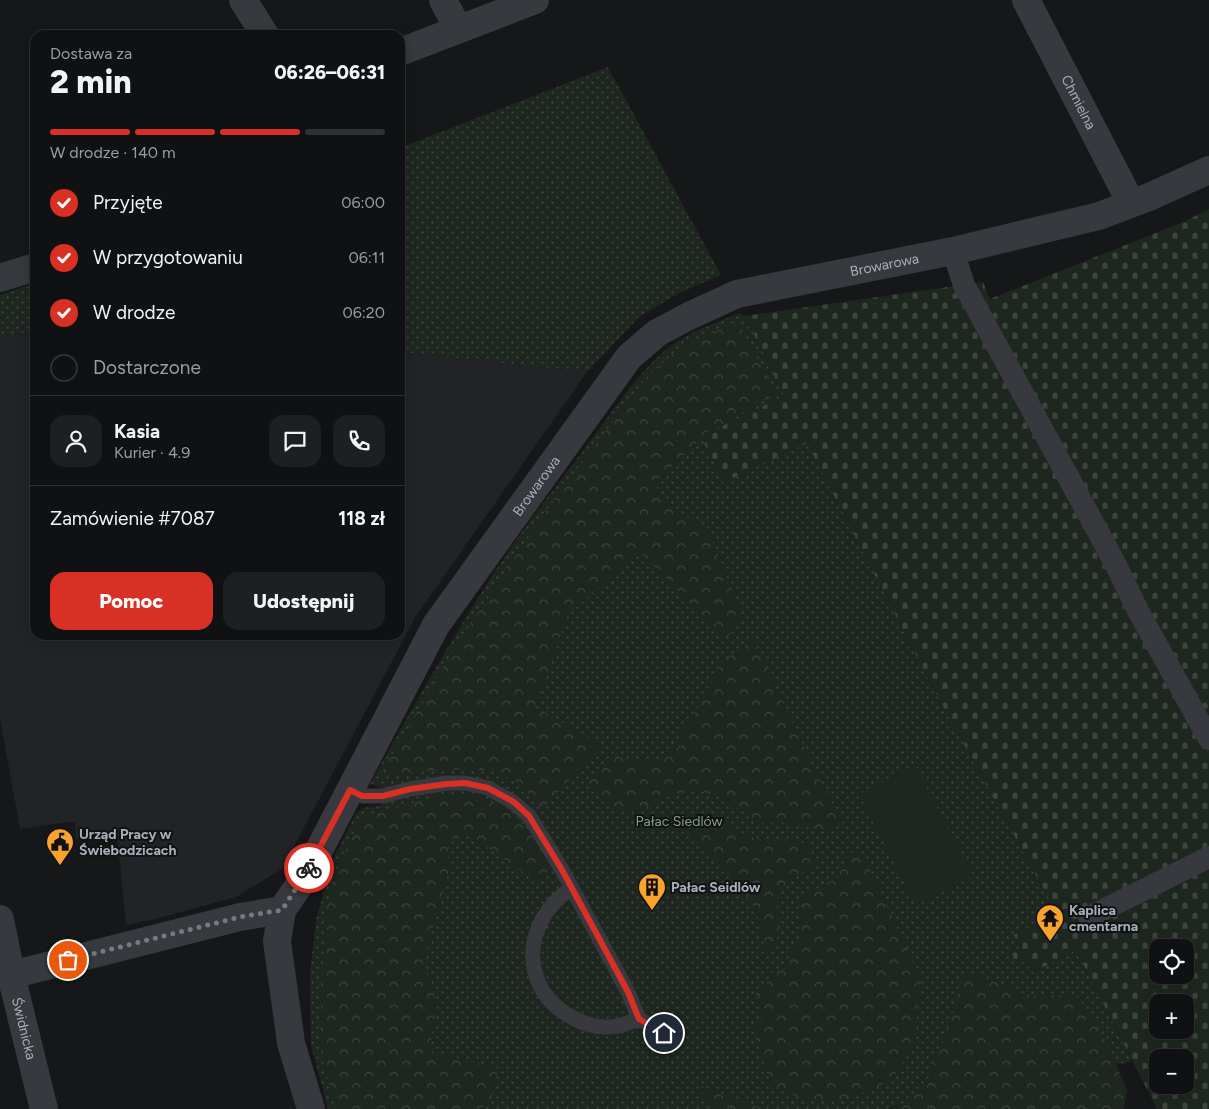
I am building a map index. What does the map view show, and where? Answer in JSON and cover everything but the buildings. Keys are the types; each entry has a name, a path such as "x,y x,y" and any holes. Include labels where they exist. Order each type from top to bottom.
{"street":[{"path":"243,0 262,30"},
{"path":"443,0 458,30"},
{"path":"405,50 535,0"},
{"name":"Chmielna","path":"1026,0 1131,203"},
{"name":"Browarowa","path":"282,910 306,875 436,625 629,357 656,333 737,294 953,251 1099,216 1209,170"},
{"path":"953,251 964,285 1116,565 1137,609 1209,739"},
{"path":"0,278 30,269"},
{"path":"1090,917 1209,857"},
{"path":"11,975 240,917 282,910 277,941 291,1043 311,1109"},
{"name":"Świdnicka","path":"0,918 11,975 44,1109"}],"lane":[{"path":"350,790 362,796 383,796 410,789 447,784 476,784 488,788 514,802 529,816 572,888 628,992 639,1019 673,1039"},
{"path":"572,888 552,903 539,922 533,942 532,955 540,986 550,1001 564,1014 581,1022 599,1026 617,1026 639,1019"}],"shaded area":[{"path":"30,332 30,640 403,640 282,869 236,897 126,925 117,832 100,832 100,839 76,839 75,821 20,829 0,719 0,337"},
{"path":"405,353 587,372 416,616 405,637"}],"green space":[{"path":"608,67 721,275 679,293 639,317 587,372 405,353 405,146"},
{"path":"1209,209 1209,1109 1157,1109 1149,1094 1194,1094 1194,1049 1149,1049 1149,1093 1076,950 1034,972 1028,959 1017,965 1011,952 1021,947 1014,935 1057,913 933,688 807,443 723,483 701,436 784,396 745,316 983,282 990,299 1183,222"},
{"path":"30,285 30,332 0,337 0,295"},
{"name":"Pałac Siedlów","path":"739,313 745,316 933,688 1057,913 1015,935 1021,947 1011,952 1017,964 1028,959 1034,972 1076,950 1132,1061 982,1097 901,1105 886,1109 328,1109 311,1045 310,974 316,920 331,864 356,813 363,808 383,805 382,788 370,784 442,657 499,565 626,394 648,367 671,346 695,332"},
{"path":"738,321 776,394 701,436 693,447 654,483 677,514 705,523 744,619 725,639 642,554 634,555 568,615 535,707 601,745 542,810 522,785 494,771 469,769 426,771 379,777 456,646 545,512 646,378 680,348"},
{"path":"753,640 843,824 824,831 787,822 761,823 718,796 698,791 669,795 656,805 615,813 588,782 612,755 633,762 664,760 702,701 723,661"},
{"path":"915,765 973,876 916,905 859,794"},
{"path":"446,794 481,797 514,814 532,835 549,864 545,881 532,879 469,834 447,840 449,871 424,959 437,1004 429,1052 498,1068 490,1106 464,1109 335,1109 320,1044 321,979 328,904 338,868 359,821 370,815"},
{"path":"700,815 721,820 747,836 765,841 793,839 810,846 814,864 782,888 776,902 781,919 780,933 766,955 759,920 748,897 721,863 679,823"},
{"path":"860,849 909,953 921,983 913,1045 894,1077 875,1089 834,1101 804,1100 771,1085 753,1030 764,1021 756,992 765,988 770,975 787,961 801,935 799,898 838,877 848,855"},
{"path":"965,971 1031,996 1077,995 1103,1036 1127,1089 1124,1109 891,1109 901,1105 929,1078 948,1028"},
{"path":"698,1085 763,1109 710,1109"}],"way so far":[{"path":"68,960 240,917 282,910 309,868"}],"place":[{"name":"Urząd Pracy w Świebodzicach","path":"60,866"},
{"name":"Pałac Seidlów","path":"652,911"},
{"name":"Kaplica cmentarna","path":"1050,942"}],"route":[{"path":"309,868 350,790 362,796 383,796 410,789 447,784 476,784 488,788 514,802 529,816 572,888 628,992 639,1019 664,1033"}]}
